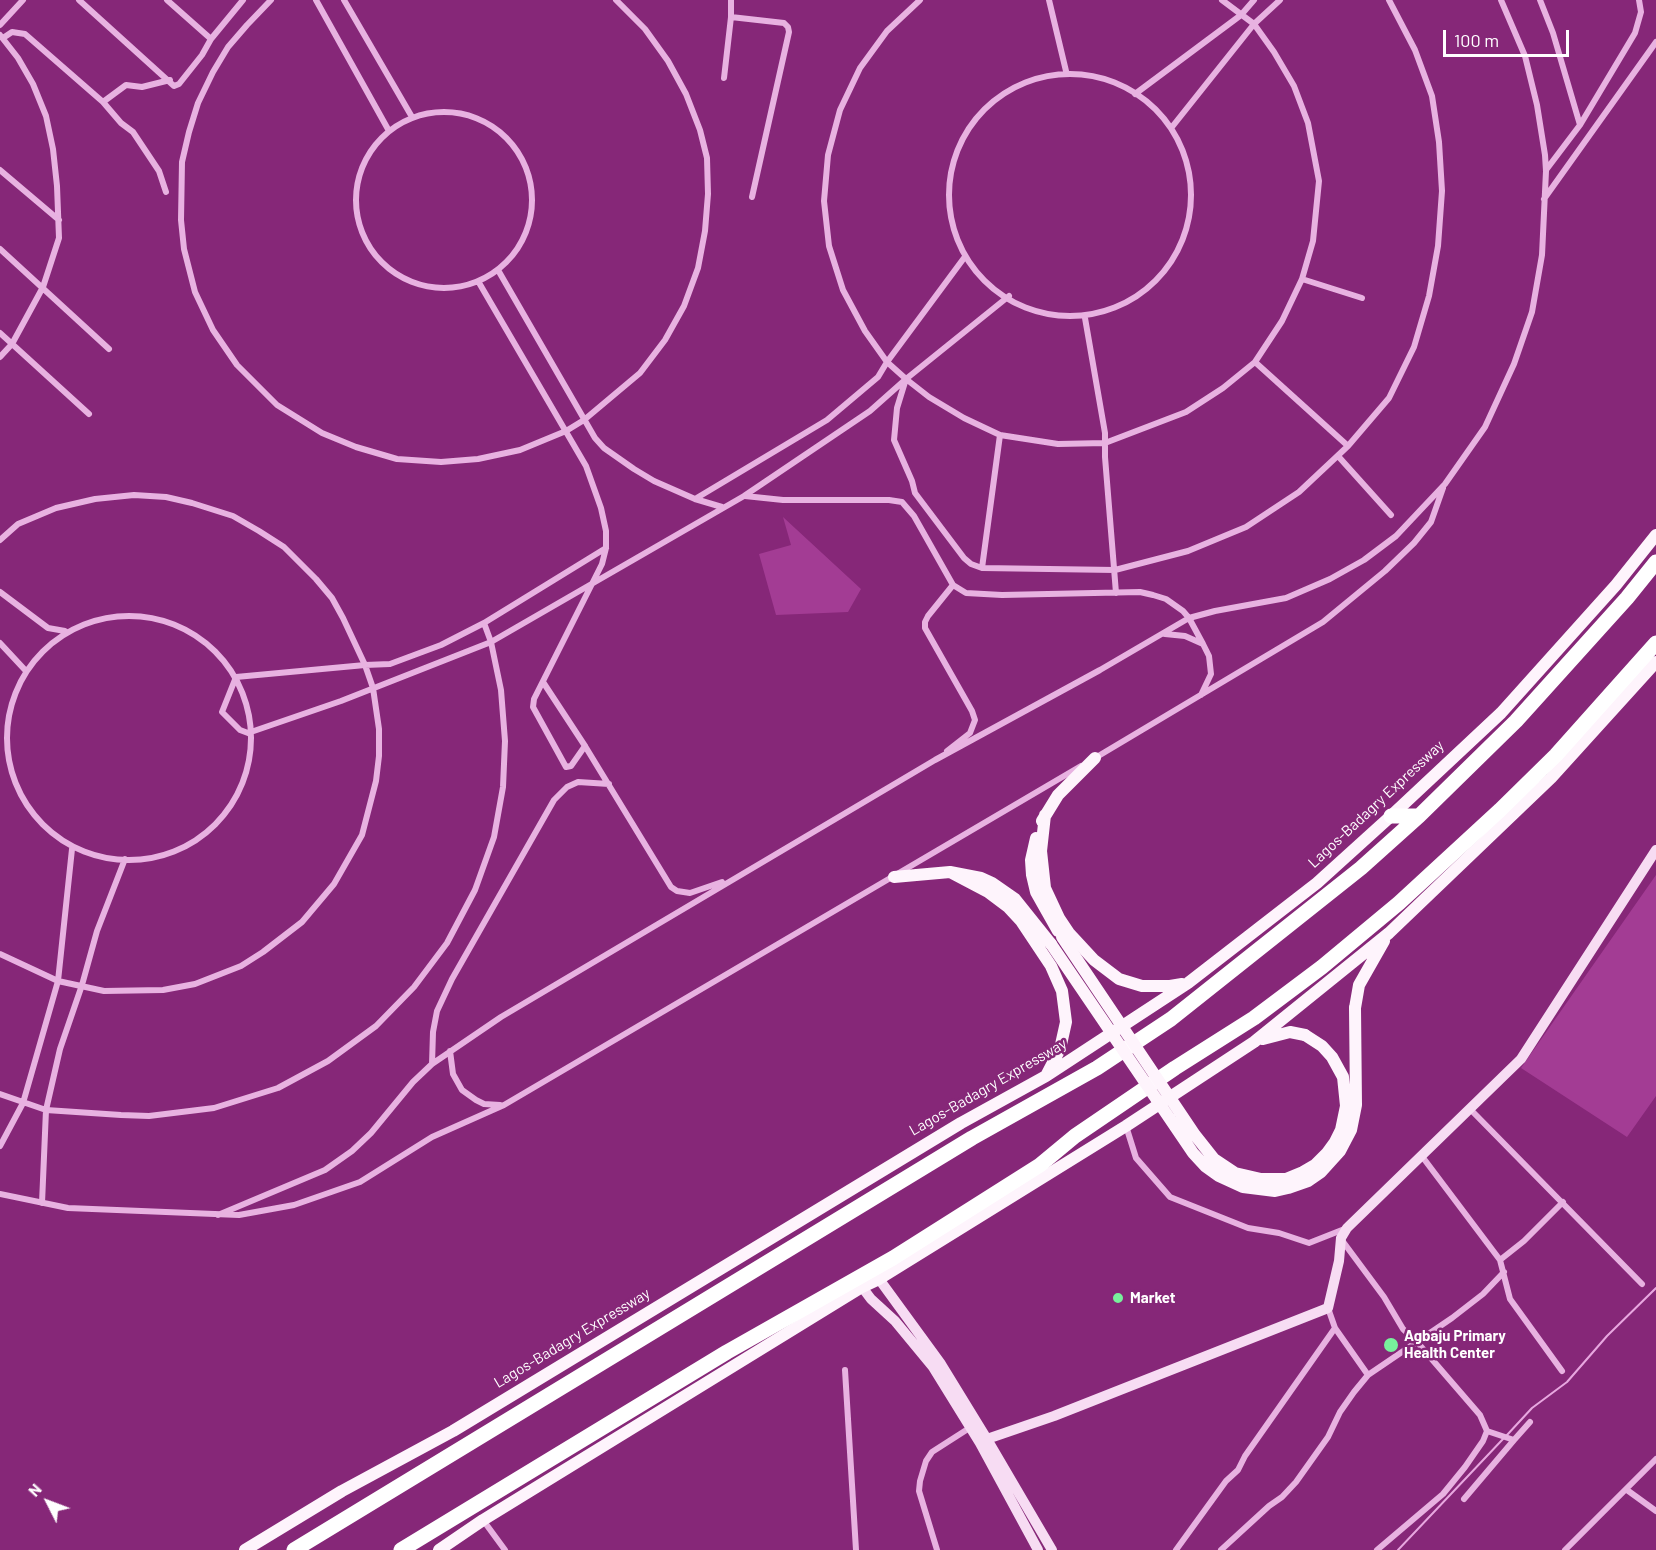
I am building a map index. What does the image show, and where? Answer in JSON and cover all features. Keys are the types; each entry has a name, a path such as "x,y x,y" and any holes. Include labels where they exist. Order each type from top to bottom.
{"highway":[{"path":"294,1550 972,1138 1115,1056 1172,1019 1361,868 1419,816 1516,722 1627,598 1656,562"},
{"path":"401,1550 727,1352 893,1258 1040,1165 1075,1136 1254,1018 1322,967 1399,903 1500,810 1572,737 1656,643"},
{"path":"1391,816 1419,816"}],"main road":[{"name":"Lagos-Badagry Expressway","path":"245,1550 342,1491 453,1431 961,1123 1046,1076 1188,983 1317,883 1501,713 1616,585 1656,535"},
{"path":"438,1550 483,1520 1126,1126 1254,1042 1389,933 1551,778 1656,662"},
{"path":"1095,758 1058,795 1045,815 1033,848 1032,875 1040,901 1195,1135 1214,1159 1235,1173 1261,1179 1286,1179 1315,1165 1335,1142 1341,1130 1346,1106 1342,1077 1332,1057 1322,1046 1305,1035 1290,1032 1254,1042"},
{"path":"1045,815 1041,851 1045,888 1059,918 1083,949 1107,970 1131,984 1156,987 1188,983"},
{"path":"984,1441 1054,1416 1328,1308 1339,1261 1341,1238 1347,1228 1521,1059 1656,850"},
{"path":"894,877 950,872 981,878 1005,891 1027,912 1051,944 1193,1153 1219,1176 1243,1187 1275,1191 1308,1180 1321,1172 1340,1150 1351,1130 1356,1105 1356,995 1364,975 1389,933"},
{"path":"950,872 988,892 1008,907 1032,937 1057,977 1065,1006 1066,1022 1060,1049 1046,1076"},
{"path":"879,1279 940,1364 974,1426"},
{"path":"862,1287 918,1347 974,1426 1014,1496 1038,1550"},
{"path":"1014,1496 1052,1550"}],"street":[{"path":"0,25 23,0"},
{"path":"79,0 174,86 179,84 202,55 211,39 243,0"},
{"path":"168,0 211,39"},
{"path":"270,0 246,24 228,47 213,72 198,103 182,162 180,200 184,249 195,291 213,330 237,365 277,405 322,433 356,447 397,459 441,462 478,459 520,450 566,431 584,420 640,373 665,340 684,306 698,268 705,231 708,194 707,158 700,130 686,94 668,61 645,29 616,0"},
{"path":"316,0 389,131"},
{"path":"344,0 412,117"},
{"path":"724,78 731,0"},
{"path":"920,0 887,31 860,68 840,110 828,155 824,201 830,246 843,290 865,331 887,362 929,397 963,418 1000,435 1058,444 1105,443 1186,412 1223,388 1255,362 1282,321 1302,279 1313,241 1319,181 1308,123 1294,86 1274,52 1254,24 1222,0"},
{"path":"1049,0 1066,71"},
{"path":"1135,93 1241,15 1254,0"},
{"path":"1172,127 1254,24 1280,0"},
{"path":"906,380 898,402 894,440 915,493 964,558 971,564 982,568 1115,570 1188,551 1246,527 1299,492 1348,446 1389,398 1414,347 1429,296 1438,246 1442,191 1439,142 1432,96 1414,50 1389,0"},
{"path":"218,1215 325,1170 352,1151 371,1133 413,1082 450,1051 501,1017 935,760 1189,618 1286,598 1330,579 1364,560 1396,536 1444,484 1485,427 1514,364 1532,312 1542,255 1546,171 1537,105 1525,56 1501,0"},
{"path":"1540,0 1553,33 1580,124"},
{"path":"1546,171 1580,124 1635,33 1641,12 1639,0"},
{"path":"731,17 784,23 789,32 752,197"},
{"path":"0,357 12,344 43,287 59,238 54,158 46,116 33,84 18,58 1,37 12,32 25,34 103,102 121,123 133,132 159,171 166,192"},
{"path":"1544,199 1656,42"},
{"path":"1066,71 1110,81 1135,93 1172,127 1191,173 1190,223 1183,245 1169,268 1132,302 1085,318 1049,317 1009,296 964,258 951,224 948,189 955,153 973,122 999,97 1030,80 1066,71"},
{"path":"103,102 126,85 142,87 170,80"},
{"path":"453,112 473,117 491,124 522,158 531,185 530,219 518,249 498,270 478,281 456,287 436,288 419,284 402,278 387,267 368,245 356,208 361,169 370,151 389,131 412,117 453,112"},
{"path":"0,170 59,219"},
{"path":"0,249 110,349"},
{"path":"695,499 827,420 878,377 964,258"},
{"path":"498,270 595,438 614,456 654,481 695,499 722,507"},
{"path":"1302,279 1362,298"},
{"path":"478,281 586,466 606,531 606,548 602,564 534,699 533,707 566,767 572,766 585,746"},
{"path":"236,677 222,712 240,730 248,733 492,642 744,496 870,411 1009,296"},
{"path":"1085,318 1105,443 1116,593"},
{"path":"0,333 89,414"},
{"path":"1255,362 1348,446"},
{"path":"982,568 1000,435"},
{"path":"1338,456 1391,515"},
{"path":"0,1194 68,1208 218,1215 266,1211 294,1205 360,1182 432,1137 504,1105 1323,622 1385,571 1414,543 1431,522 1444,484"},
{"path":"0,540 18,524 56,508 95,499 134,495 166,497 232,516 284,547 332,598 365,665 373,688 379,729 376,781 369,812 362,835 334,884 302,922 271,947 242,966 195,984 163,990 104,991 58,981 0,954"},
{"path":"744,496 783,500 902,502 914,516 953,585 966,593 1140,592 1174,604 1189,618 1209,656 1211,674 1201,695"},
{"path":"236,677 390,664 441,645 484,623 606,548"},
{"path":"935,760 970,733 975,720 925,628 928,616 953,585"},
{"path":"0,592 48,628 65,631"},
{"path":"130,615 172,622 198,636 220,655 236,677 247,705 252,732 252,748 246,771 237,796 221,818 203,836 182,849 162,856 102,858 72,849 45,830 28,810 13,778 7,739 10,716 26,671 51,642 65,631 97,620 130,615"},
{"path":"0,1094 46,1110 149,1116 214,1108 278,1088 328,1061 376,1026 414,987 447,943 475,890 494,837 503,788 505,741 501,690 492,642 484,623"},
{"path":"1163,634 1185,636 1203,644"},
{"path":"0,643 26,671"},
{"path":"543,682 609,784 671,887 677,891 690,893 735,878"},
{"path":"432,1064 433,1032 437,1011 442,1000 554,800 567,787 578,782 609,784"},
{"path":"0,1146 23,1103 58,981 72,849"},
{"path":"42,1203 46,1110 60,1049 82,986 97,931 125,859"},
{"path":"450,1051 453,1074 462,1090 484,1104 504,1105"},
{"path":"1471,1110 1642,1284"},
{"path":"1126,1126 1136,1158 1170,1197 1248,1228 1279,1233 1309,1243 1347,1228"},
{"path":"1421,1155 1500,1260 1510,1299 1562,1371"},
{"path":"1500,1260 1524,1241 1563,1202"},
{"path":"1341,1238 1384,1297 1403,1329 1480,1415 1487,1431 1483,1442 1443,1494 1377,1550"},
{"path":"1221,1550 1296,1482 1328,1437 1340,1412 1368,1375 1483,1294 1504,1272"},
{"path":"1328,1308 1335,1328 1368,1375"},
{"path":"1176,1550 1226,1481 1238,1470 1245,1456 1335,1328"},
{"path":"845,1370 856,1550"},
{"path":"1464,1499 1511,1439 1530,1422"},
{"path":"938,1550 920,1491 920,1481 926,1461 932,1452 974,1426"},
{"path":"1487,1431 1511,1439"},
{"path":"1565,1550 1656,1459"},
{"path":"1627,1490 1656,1511"},
{"path":"483,1520 505,1550"}],"shaded area":[{"path":"783,517 861,589 848,612 776,615 759,554 791,545"},
{"path":"1656,875 1656,1096 1627,1137 1521,1068"}],"waterway":[{"path":"1507,1435 1532,1408 1567,1382 1607,1336 1656,1288"},
{"path":"1398,1550 1503,1439"}],"place":[{"name":"Market","path":"1118,1298"},
{"name":"Agbaju Primary Health Center","path":"1391,1345"}]}
